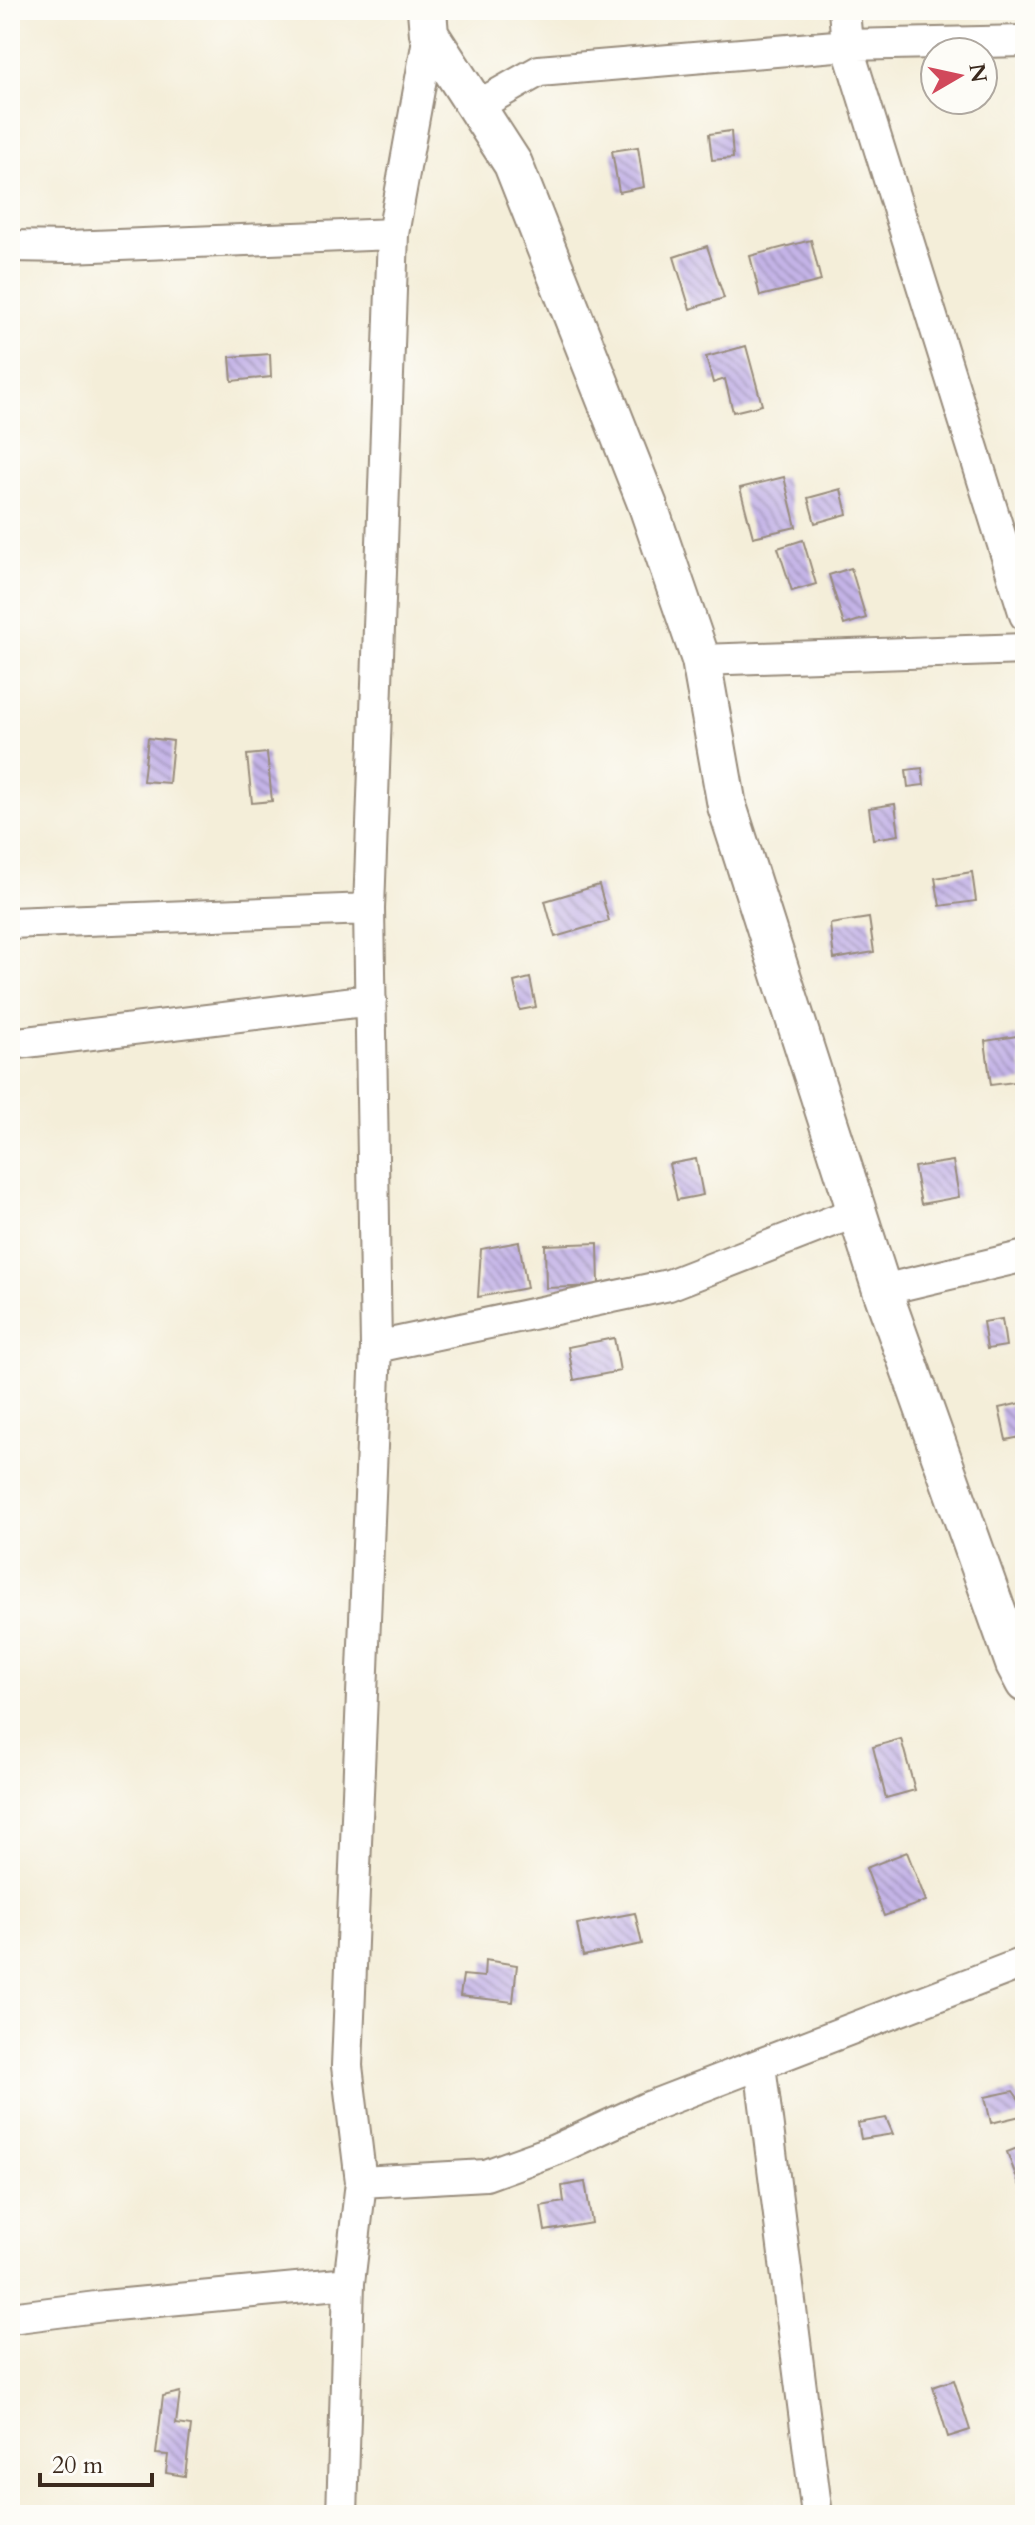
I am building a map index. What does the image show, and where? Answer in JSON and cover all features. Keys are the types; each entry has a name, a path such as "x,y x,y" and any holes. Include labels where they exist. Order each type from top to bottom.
{"street":[{"path":"844,10 847,45 1025,615"},
{"path":"428,22 513,164 648,506 701,660 727,806 856,1212 1010,1649 1025,1683"},
{"path":"342,2515 349,2283 361,2182 347,2066 376,1347 369,909 393,234 428,22"},
{"path":"477,106 539,71 847,45 1025,41"},
{"path":"10,246 69,247 393,234"},
{"path":"701,660 1025,649"},
{"path":"10,923 369,909"},
{"path":"10,1044 371,1000"},
{"path":"376,1347 669,1285 856,1212"},
{"path":"882,1290 1025,1256"},
{"path":"361,2182 486,2175 555,2150 646,2108 1025,1962"},
{"path":"760,2065 817,2515"},
{"path":"10,2318 349,2283"}],"building":[{"path":"593,10 617,10 617,12 594,15"},
{"path":"731,131 733,158 712,160 709,134"},
{"path":"638,147 644,187 619,192 612,151"},
{"path":"811,240 821,281 760,296 750,256"},
{"path":"707,246 724,298 690,309 674,257"},
{"path":"746,346 762,405 733,412 725,379 713,383 706,357"},
{"path":"270,354 271,377 232,381 230,357"},
{"path":"784,477 796,527 753,537 740,488"},
{"path":"841,489 847,514 815,523 808,498"},
{"path":"803,540 816,584 792,591 778,548"},
{"path":"851,568 866,618 844,625 829,575"},
{"path":"148,738 173,741 169,783 143,781"},
{"path":"267,753 272,801 252,803 247,755"},
{"path":"922,768 924,785 908,787 906,770"},
{"path":"895,804 899,835 873,839 869,808"},
{"path":"972,872 976,901 940,906 935,878"},
{"path":"599,885 609,921 555,937 545,901"},
{"path":"869,918 874,952 834,959 830,924"},
{"path":"530,978 536,1007 520,1010 514,982"},
{"path":"1017,1036 1023,1081 991,1085 985,1041"},
{"path":"696,1159 703,1195 677,1200 669,1164"},
{"path":"953,1161 959,1197 921,1204 914,1167"},
{"path":"519,1242 527,1288 478,1297 481,1249"},
{"path":"598,1243 599,1286 546,1288 545,1245"},
{"path":"1002,1319 1006,1346 987,1349 983,1322"},
{"path":"614,1338 620,1371 574,1380 568,1347"},
{"path":"1021,1403 1025,1436 1006,1440 999,1408"},
{"path":"901,1739 915,1790 886,1798 873,1747"},
{"path":"907,1852 926,1901 884,1916 866,1868"},
{"path":"635,1913 642,1944 583,1956 577,1924"},
{"path":"485,1960 517,1965 513,2002 460,1996 463,1975 484,1977"},
{"path":"1013,2091 1025,2108 1025,2115 991,2123 985,2097"},
{"path":"886,2118 893,2134 861,2139 858,2123"},
{"path":"1025,2145 1025,2188 1021,2189 1007,2152"},
{"path":"585,2182 592,2223 545,2231 541,2206 564,2202 562,2186"},
{"path":"954,2380 970,2430 948,2437 933,2387"},
{"path":"180,2392 176,2424 191,2426 185,2476 166,2473 168,2455 156,2454 163,2396"}]}
